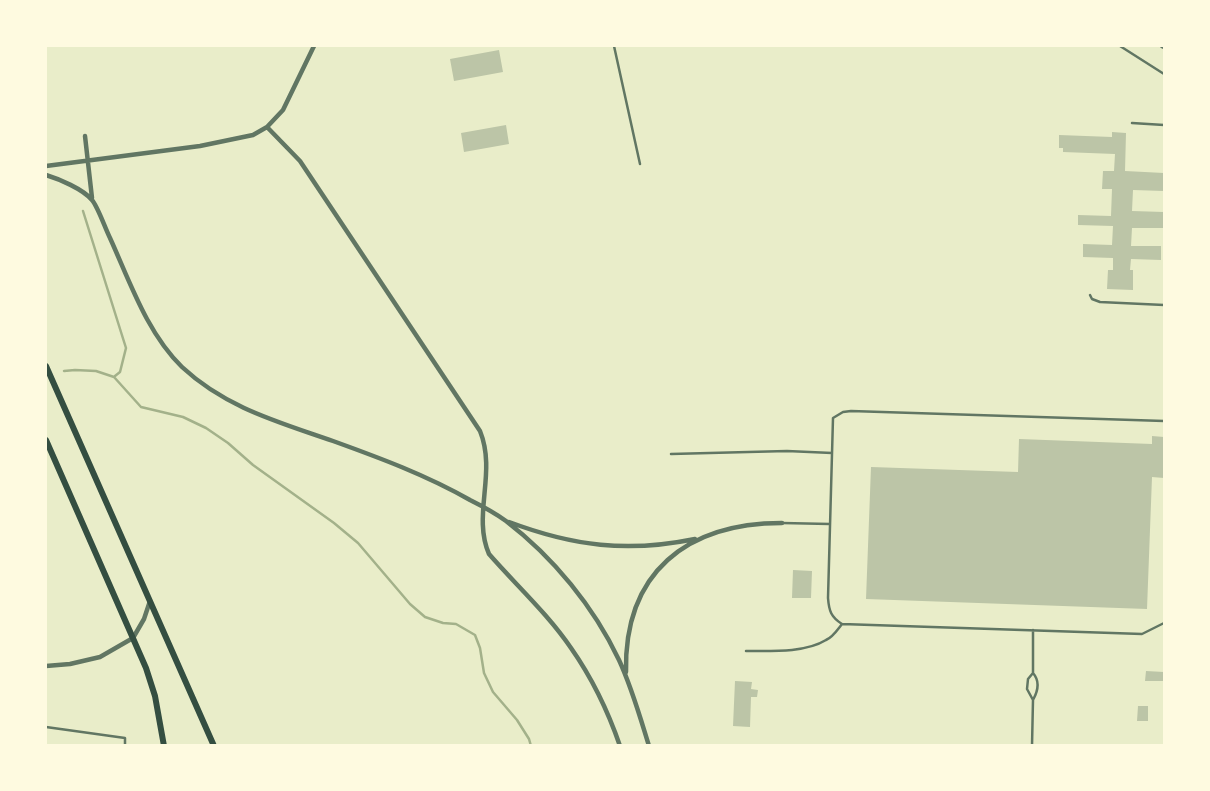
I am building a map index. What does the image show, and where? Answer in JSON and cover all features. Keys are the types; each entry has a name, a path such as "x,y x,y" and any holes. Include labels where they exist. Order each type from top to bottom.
{"main road":[{"path":"46,366 214,746"},
{"path":"46,440 146,668 156,696 164,746"}],"street":[{"path":"46,166 200,146 253,135 267,127 283,110 314,46"},
{"path":"267,127 300,161 480,431 487,459 482,528 489,554 570,647 603,704 620,746"},
{"path":"85,136 92,199 156,335 180,365 200,383 243,408 442,484 505,520 534,531 565,540 601,545 656,546 699,538"},
{"path":"46,175 69,183 92,199"},
{"path":"505,520 534,545 568,581 594,615 626,676 649,746"},
{"path":"626,676 629,627 633,613 645,588 664,564 688,544 713,533 744,525 782,523"},
{"path":"46,666 100,657 133,638 144,620 150,600"}],"lane":[{"path":"614,46 640,164"},
{"path":"1120,46 1164,74"},
{"path":"1132,123 1164,125"},
{"path":"1090,295 1092,299 1100,302 1164,304"},
{"path":"1164,421 843,412 833,418 829,610 832,618 842,624 1142,634 1164,623"},
{"path":"671,454 787,451 832,453"},
{"path":"782,523 830,524"},
{"path":"746,651 778,652 815,645 828,640 842,624"},
{"path":"1033,630 1032,673 1027,689 1033,699"},
{"path":"1032,673 1037,678 1038,688 1033,699 1032,746"},
{"path":"46,727 125,738 125,746"}],"building":[{"path":"499,50 503,72 454,81 450,59"},
{"path":"506,125 509,144 464,152 461,133"},
{"path":"1112,132 1126,133 1125,171 1164,173 1164,191 1133,190 1132,211 1164,212 1164,228 1132,228 1131,246 1161,246 1161,260 1131,259 1133,290 1107,289 1108,270 1113,270 1113,258 1083,257 1083,244 1112,245 1113,226 1078,225 1078,215 1111,216 1112,189 1102,189 1103,171 1114,171 1115,154 1063,152 1063,148 1059,148 1059,135 1112,137"},
{"path":"1152,436 1164,437 1164,478 1152,477 1147,609 866,599 871,467 1018,472 1019,439 1152,444"},
{"path":"793,570 812,571 811,598 792,598"},
{"path":"1146,671 1164,672 1164,681 1145,681"},
{"path":"735,681 752,682 751,689 758,690 757,697 751,697 750,727 733,726"},
{"path":"1138,706 1148,706 1148,721 1137,721"}],"waterway":[{"path":"83,211 126,348 120,372 115,376"},
{"path":"64,371 96,371 114,377 141,407 183,417 206,428 358,543 410,604 425,617 456,624 475,635 484,673 493,692 517,720 531,746"}]}
